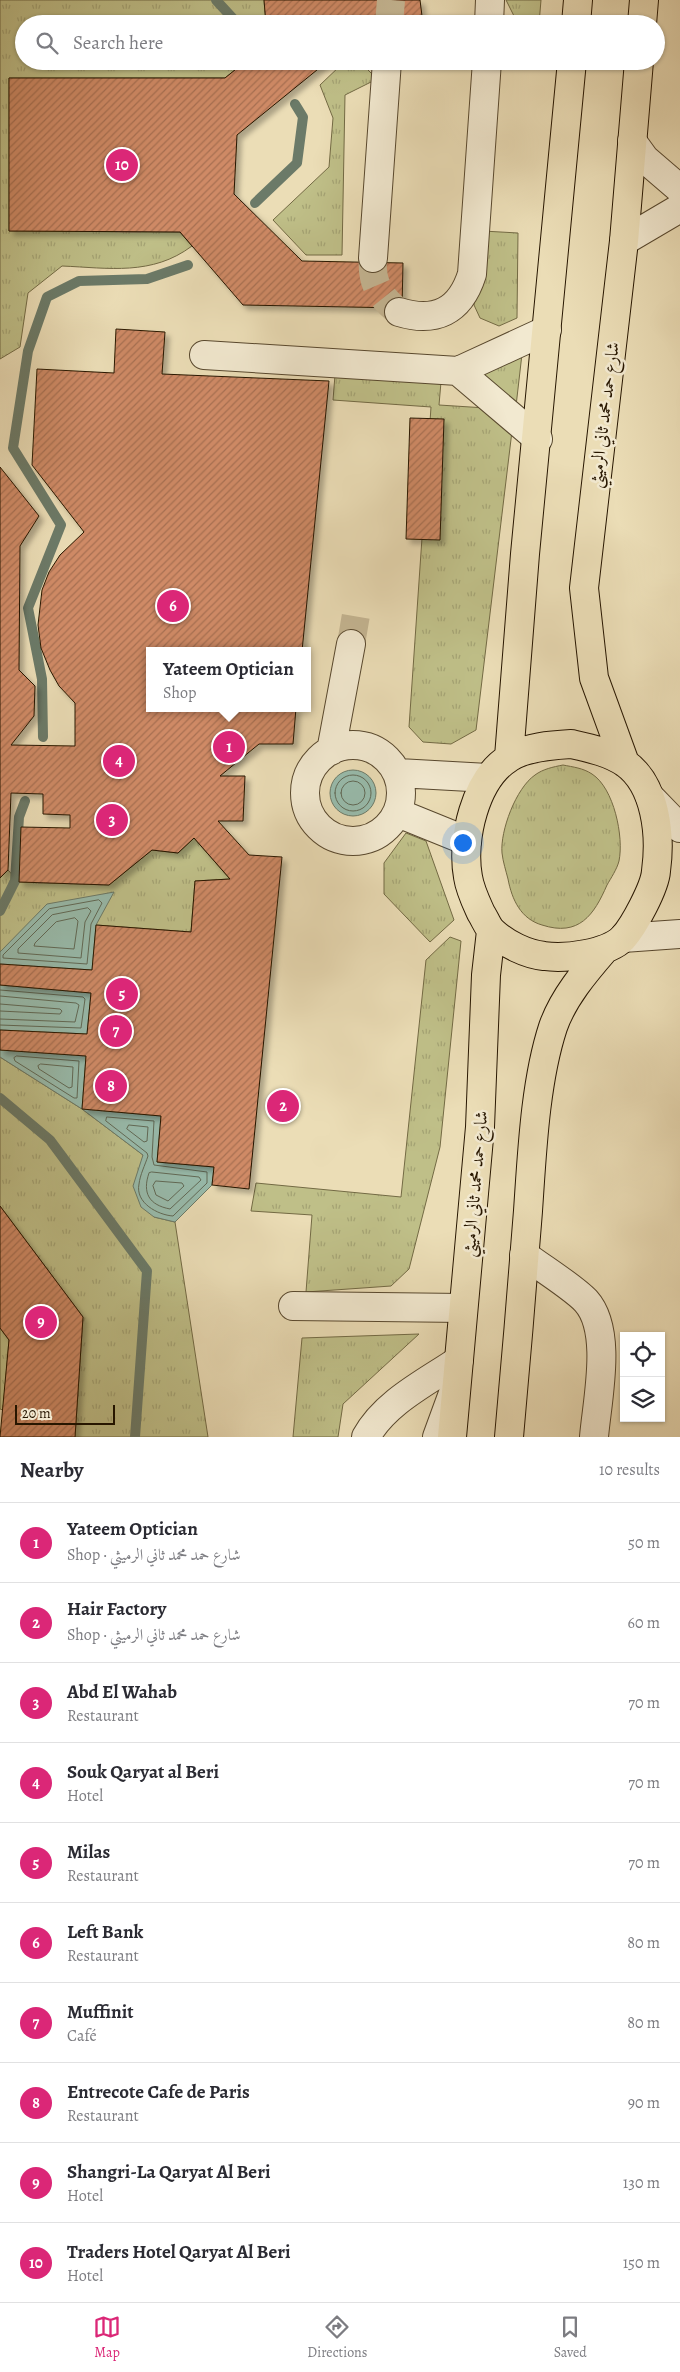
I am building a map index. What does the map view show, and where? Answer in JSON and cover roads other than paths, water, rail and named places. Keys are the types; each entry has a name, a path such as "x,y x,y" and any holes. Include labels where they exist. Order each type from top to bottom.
{"main road":[{"path":"577,15 578,0"},
{"path":"643,15 644,0"},
{"path":"509,757 525,554 538,439 571,70"},
{"name":"شارع حمد محمد ثاني الرميثي","path":"625,763 594,678 584,588 624,241 638,70"},
{"path":"510,1437 531,1163 543,1069 554,1026 568,998 585,972 614,943 647,898 656,872 658,836 650,797 641,781 625,763 599,751 571,744 548,745 509,757 488,778 474,808 467,841 468,877 476,902 492,932 516,948 543,956 572,957 614,943"},
{"name":"شارع حمد محمد ثاني الرميثي","path":"452,1437 480,1126 486,975 492,932"}],"street":[{"path":"490,0 490,15"},
{"path":"373,258 386,70"},
{"path":"399,312 415,317 432,316 447,311 459,301 467,288 472,274 486,70"},
{"path":"632,141 645,159 680,189"},
{"path":"624,241 680,208"},
{"path":"204,355 458,371 548,330"},
{"path":"458,371 538,439"},
{"path":"331,751 351,644"},
{"path":"355,745 371,748 384,756 398,773 401,782 402,798 398,813 390,826 377,836 361,842 345,841 330,836 316,826 308,811 304,796 306,779 314,764 331,751 355,745"},
{"path":"398,773 488,778"},
{"path":"650,797 680,828"},
{"path":"398,813 467,841"},
{"path":"614,943 680,934"},
{"path":"524,1255 587,1302 598,1325 602,1345 594,1437"},
{"path":"293,1306 463,1308"},
{"path":"366,1437 373,1423 393,1405 458,1371"},
{"path":"437,1437 458,1371"}],"water":[{"path":"353,770 366,774 372,780 376,793 372,806 366,812 353,816 340,812 334,806 330,793 334,780 340,774"},
{"path":"114,892 96,925 92,970 0,964 0,952 47,904"},
{"path":"0,985 91,993 87,1034 0,1030"},
{"path":"0,1050 86,1056 82,1109 0,1057"},
{"path":"82,1109 161,1116 157,1162 214,1167 212,1185 175,1222 154,1217 141,1207 133,1186 143,1155"}],"waterway":[{"path":"216,0 230,15"},
{"path":"255,203 297,163 303,117 295,104"},
{"path":"43,737 42,679 28,608 61,525 13,448 28,351 47,297 79,281 147,279 188,265"},
{"path":"0,911 15,881 19,817 25,801"},
{"path":"0,1098 50,1140 147,1271 135,1437"}],"tunnel":[{"path":"390,15 391,0"},
{"path":"373,258 375,282 378,289 399,312"},
{"path":"351,644 358,603"}],"place":[{"name":"Traders Hotel Qaryat Al Beri","path":"122,165"},
{"name":"Left Bank","path":"173,606"},
{"name":"Yateem Optician","path":"229,747"},
{"name":"Souk Qaryat al Beri","path":"119,761"},
{"name":"Abd El Wahab","path":"112,820"},
{"name":"Milas","path":"122,994"},
{"name":"Muffinit","path":"116,1031"},
{"name":"Entrecote Cafe de Paris","path":"111,1086"},
{"name":"Hair Factory","path":"283,1106"},
{"name":"Shangri-La Qaryat Al Beri","path":"41,1322"}]}
